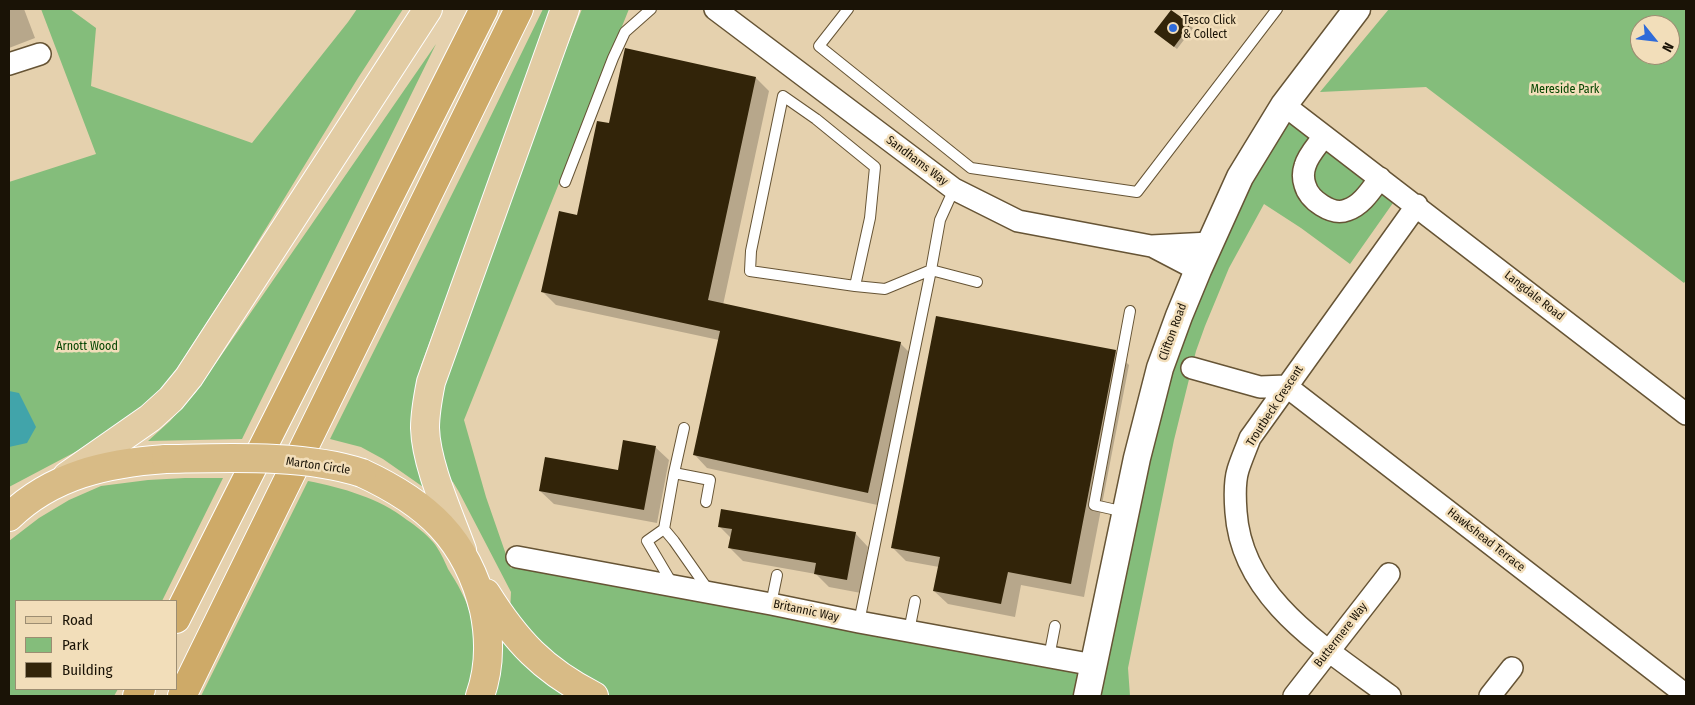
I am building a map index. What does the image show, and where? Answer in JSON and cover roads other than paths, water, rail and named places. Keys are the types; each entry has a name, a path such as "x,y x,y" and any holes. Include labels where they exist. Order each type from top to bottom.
{"highway":[{"path":"178,615 484,9"},
{"path":"182,696 519,9"},
{"name":"Marton Circle","path":"14,509 57,483 92,469 116,464 166,459 245,459 336,466 362,473 396,490 420,507 452,538 468,564 485,615 489,644 487,668 480,696"},
{"path":"468,564 500,616 531,653 562,679 594,696"}],"main road":[{"path":"57,483 150,418 171,399 189,377 428,9"},
{"path":"468,564 430,462 425,428 426,405 435,373 565,9"}],"street":[{"name":"Sandhams Way","path":"715,9 954,189 1018,221 1151,246 1210,244"},
{"name":"Clifton Road","path":"1092,683 1137,458 1160,368 1179,316 1240,177 1284,105 1357,9"},
{"path":"9,64 40,54"},
{"name":"Langdale Road","path":"1284,105 1685,411"},
{"path":"1324,136 1306,163 1304,172 1305,186 1316,201 1332,210 1346,211 1358,205 1380,178"},
{"name":"Troutbeck Crescent","path":"1390,696 1300,628 1267,593 1249,562 1237,528 1235,500 1238,471 1250,438 1416,205"},
{"name":"Sandhams Way","path":"1151,246 1198,270"},
{"path":"1192,368 1260,387 1286,386"},
{"name":"Hawkshead Terrace","path":"1286,386 1686,695"},
{"name":"Britannic Way","path":"517,556 858,622 1049,656 1092,683"},
{"name":"Buttermere Way","path":"1294,696 1389,574"},
{"path":"1490,696 1512,668"}],"lane":[{"path":"848,9 819,46 971,168 1137,192 1277,9"},
{"path":"565,182 625,32 650,10"},
{"path":"855,286 870,218 875,167 816,119 783,96 751,251 750,271 855,286 885,289 931,270 977,282"},
{"path":"858,622 940,220 954,189"},
{"path":"1126,512 1094,505 1130,311"},
{"path":"673,586 646,541 664,529 684,428"},
{"path":"674,473 710,480 706,502"},
{"path":"664,529 711,593"},
{"path":"771,604 777,575"},
{"path":"909,631 915,601"},
{"path":"1049,656 1055,626"}],"water":[{"path":"9,391 19,393 36,427 27,443 9,447"}],"place":[{"name":"Tesco Click & Collect","path":"1173,28"}],"park label":[{"name":"Mereside Park","path":"1565,90"},
{"name":"Arnott Wood","path":"87,347"}]}
